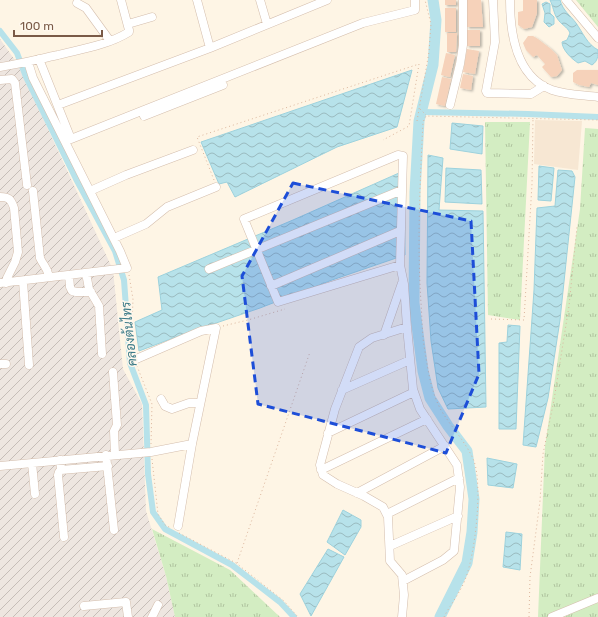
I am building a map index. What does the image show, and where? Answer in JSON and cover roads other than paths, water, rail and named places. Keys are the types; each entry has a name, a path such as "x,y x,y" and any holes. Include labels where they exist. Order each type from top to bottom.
{"street":[{"path":"0,67 15,65 100,45 129,32 121,0"},
{"path":"197,0 210,48"},
{"path":"260,0 267,24"},
{"path":"58,105 210,48 327,0"},
{"path":"39,59 71,139 363,23 415,10 415,0"},
{"path":"450,105 463,45 463,0"},
{"path":"494,0 495,42 487,93 531,94 544,86"},
{"path":"510,0 512,35 516,51 526,68 535,79 544,86 553,90 598,97"},
{"path":"566,0 598,38"},
{"path":"76,3 86,8 110,41"},
{"path":"128,24 152,17"},
{"path":"3,283 127,268 114,238 33,78 27,62"},
{"path":"0,80 12,79 14,81 40,258 48,270 49,277"},
{"path":"67,146 223,85"},
{"path":"90,191 126,175 193,150"},
{"path":"400,265 278,302 244,219 398,155 403,156 400,265 403,280 414,392 420,409 457,465 460,486 454,551 443,560 403,581"},
{"path":"114,238 146,224 167,207 216,187"},
{"path":"209,269 402,190"},
{"path":"0,197 8,197 14,208 18,247 17,257 3,283"},
{"path":"271,286 400,231"},
{"path":"86,273 90,292 99,306 102,354"},
{"path":"68,275 72,291 90,292"},
{"path":"384,335 403,280"},
{"path":"23,281 28,365"},
{"path":"402,617 404,595 403,581 402,575 390,561 387,514 383,507 322,475 320,465 335,409 359,346 372,338 407,327"},
{"path":"134,360 201,331 216,328 176,529"},
{"path":"342,390 410,360"},
{"path":"113,372 117,425 114,431 115,454"},
{"path":"328,433 414,392"},
{"path":"161,399 165,406 172,409 189,403 200,403"},
{"path":"321,470 427,420"},
{"path":"0,466 148,452 192,444"},
{"path":"357,493 445,446"},
{"path":"106,455 114,530"},
{"path":"60,460 61,470 58,475 64,537"},
{"path":"32,463 35,494"},
{"path":"61,470 108,466"},
{"path":"387,514 459,478"},
{"path":"390,546 458,516"},
{"path":"552,617 598,598"},
{"path":"84,606 126,602 128,617"},
{"path":"152,617 158,605"}],"water":[{"path":"550,0 560,0 565,10 588,41 598,50 597,60 592,65 585,61 578,63 565,51 562,42 567,40 570,33 556,16"},
{"path":"546,2 550,4 550,13 554,17 554,24 549,27 544,22 545,13 542,4"},
{"path":"412,70 397,127 337,147 235,197 227,182 219,184 201,142"},
{"path":"452,123 483,126 482,154 450,149"},
{"path":"428,155 443,158 439,210 483,211 486,407 448,409 438,388 431,341 427,283"},
{"path":"539,166 554,168 551,201 538,200"},
{"path":"446,168 481,170 482,204 445,202"},
{"path":"558,170 572,171 575,177 560,320 548,398 536,447 523,445 534,290 537,208 555,206"},
{"path":"399,173 404,176 405,255 332,280 260,308 139,351 135,322 162,310 158,277"},
{"path":"508,325 520,326 516,429 499,429 499,343 507,342"},
{"path":"487,458 517,464 513,488 488,485"},
{"path":"343,510 361,520 361,527 345,555 327,542"},
{"path":"506,532 522,534 520,570 503,567"},
{"path":"328,549 344,557 311,616 300,594"}],"waterway":[{"path":"433,0 436,20 433,65 419,121 415,192 414,303 423,371 430,398 448,426 467,451 474,499 472,532 467,563 440,617"},
{"name":"คลองต้นไทร","path":"0,31 17,53 26,77 76,179 115,251 124,280 130,363 146,405 148,474 153,512 165,529 232,565 280,602 294,617"},
{"path":"422,112 598,117"}]}
